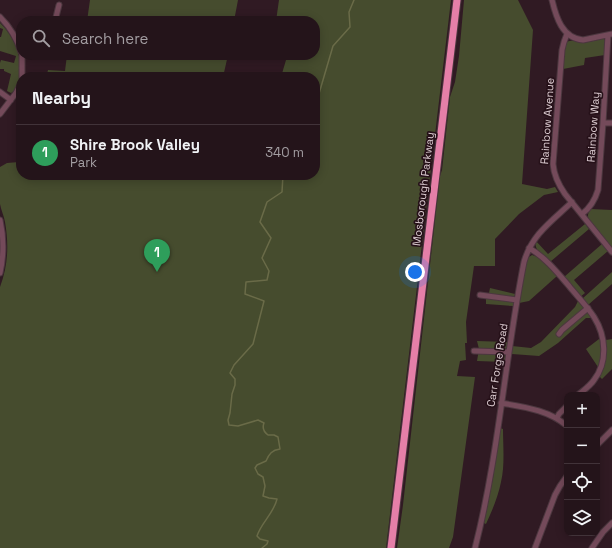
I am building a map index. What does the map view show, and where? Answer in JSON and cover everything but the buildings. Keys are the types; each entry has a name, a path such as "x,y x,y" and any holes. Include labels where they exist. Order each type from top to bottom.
{"highway":[{"name":"Mosborough Parkway","path":"391,548 456,0"}],"street":[{"path":"552,0 558,22 567,34 575,39 582,40 610,34"},
{"path":"57,16 59,5"},
{"path":"0,17 16,37"},
{"name":"Rainbow Avenue","path":"567,34 562,50 553,164 554,175 560,187 612,252"},
{"name":"Rainbow Way","path":"582,214 592,205 598,190 610,34"},
{"path":"21,60 22,72"},
{"path":"0,92 11,100"},
{"path":"0,114 16,93"},
{"path":"604,123 612,123"},
{"name":"Carr Forge Road","path":"475,548 491,477 501,403 524,262 529,248 539,233 572,202"},
{"path":"0,220 4,249 0,273"},
{"path":"529,248 542,257 588,308 601,329 604,343 601,366 598,374 588,387 582,392"},
{"path":"480,295 517,300"},
{"path":"558,334 588,308"},
{"path":"474,350 509,352"},
{"path":"501,403 536,410 557,418 564,424"},
{"path":"557,418 564,409"},
{"path":"600,442 612,430"},
{"path":"535,548 555,495 564,480"},
{"path":"592,548 602,532 612,523"}],"green space":[{"path":"90,0 238,0 235,16 88,16"},
{"path":"279,0 451,0 386,548 0,548 0,287 5,271 7,239 5,222 0,204 0,167 7,163 16,162 16,180 320,180 320,72 282,72 286,60 320,60 320,16 277,16"},
{"path":"464,0 518,0 533,30 522,184 547,189 555,187 558,192 544,195 519,214 495,239 495,266 474,266 466,322 466,360 460,361 457,376 475,377 453,537 449,548 397,548 440,176 442,170 450,97 455,82 459,56"},
{"path":"0,23 13,41 16,48 16,56 0,51 0,37 3,29 0,28"},
{"path":"604,39 606,42 605,55 585,58 584,65 563,69 565,47 567,42 586,42"},
{"path":"16,56 16,60 20,60 21,70 21,72 16,72 16,88 11,93 7,91 11,74 4,71 4,69 0,69 0,63 1,60 14,63"},
{"path":"66,60 227,60 224,72 48,72 48,70 65,71"},
{"path":"591,209 612,210 612,249 589,220 588,214"},
{"path":"585,224 589,229 550,262 536,247 536,241 548,254"},
{"path":"602,244 608,251 574,280 585,293 580,297 564,277"},
{"path":"532,255 542,260 557,276 529,301 519,303 525,265 529,257"},
{"path":"612,272 612,284 588,305 582,299"},
{"path":"490,288 515,294 513,306 486,304 486,299 488,298"},
{"path":"578,301 592,317 586,318 558,343 539,356 512,354 512,346 531,348 541,342 575,307"},
{"path":"599,339 612,339 612,369 602,379 600,377 598,367 586,349"},
{"path":"477,341 508,342 505,362 477,361 479,349"},
{"path":"500,428 503,429 502,476 497,498 486,524 484,523 493,478"}],"waterway":[{"path":"320,90 333,46 350,27 349,12 354,0"},
{"path":"262,548 268,541 260,539 257,536 273,509 277,499 263,496 265,486 263,477 258,474 255,468 257,465 266,461 273,451 280,449 278,437 268,435 264,431 264,423 258,420 238,426 229,425 228,420 235,385 235,379 230,373 234,365 253,344 264,301 245,294 246,282 267,280 269,271 262,258 271,238 260,222 267,202 282,192 283,180"}],"place":[{"name":"Shire Brook Valley","path":"157,272"}]}
